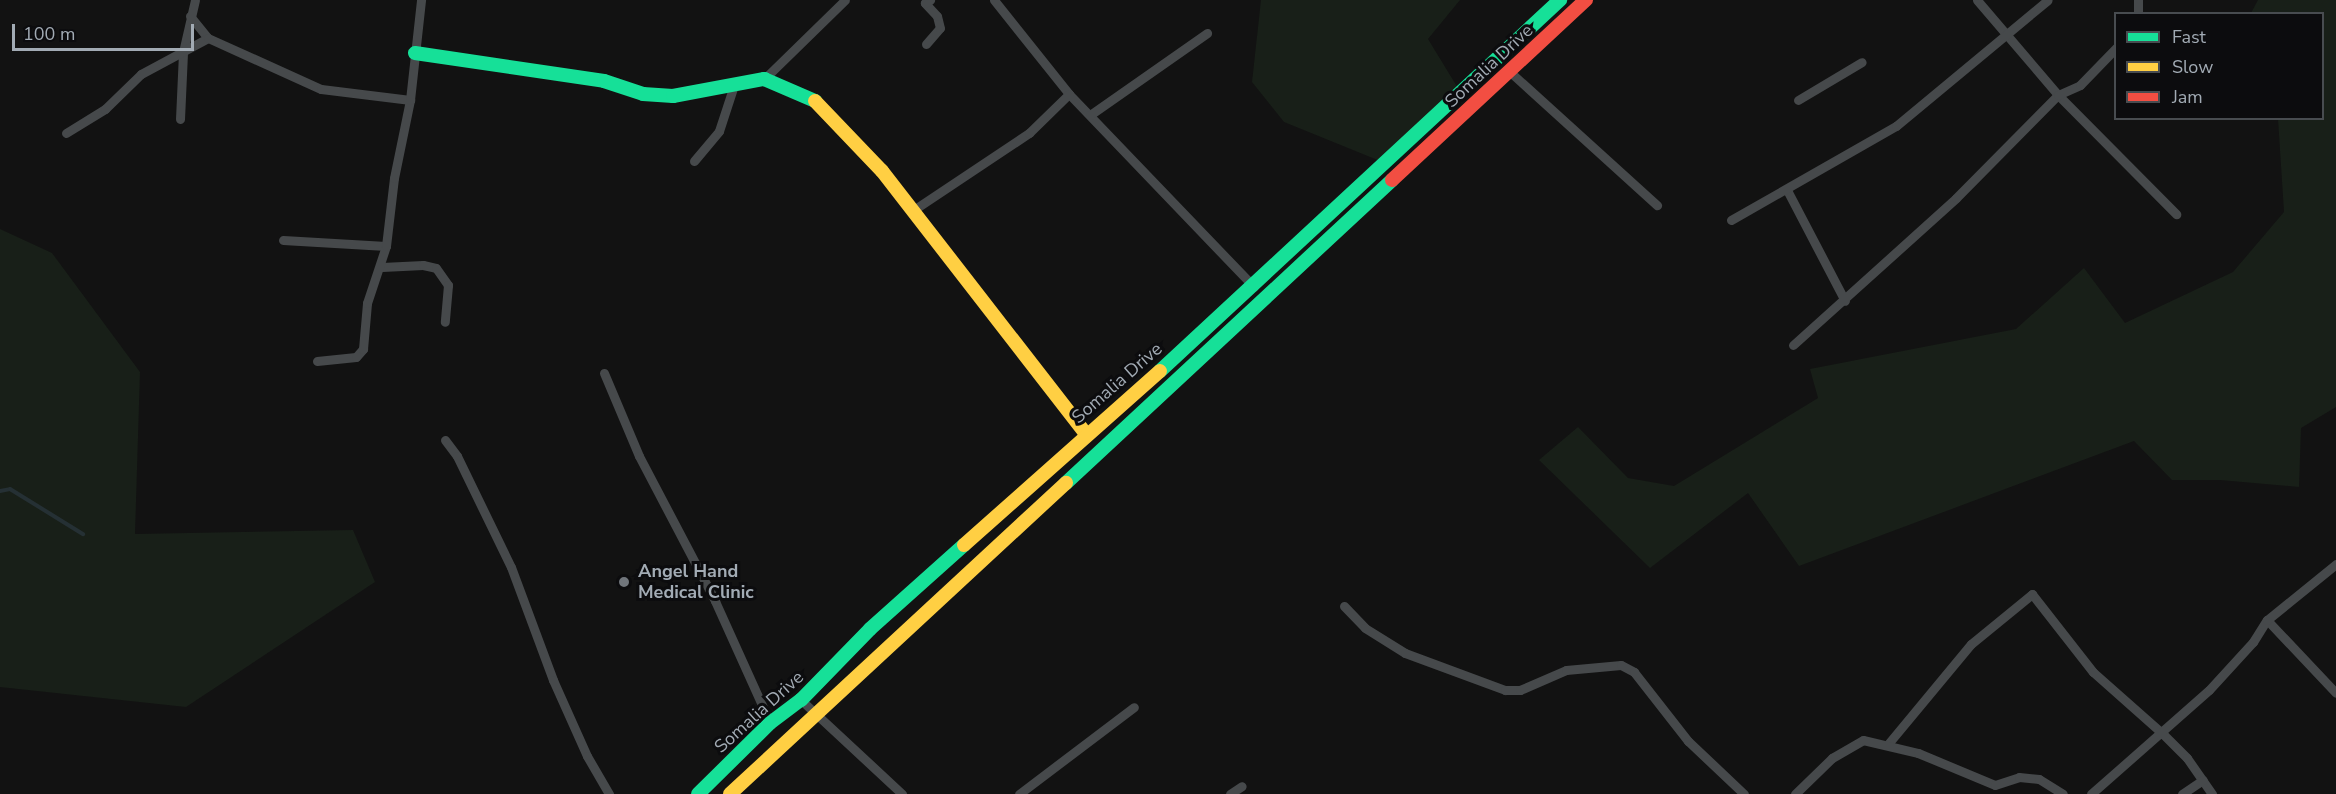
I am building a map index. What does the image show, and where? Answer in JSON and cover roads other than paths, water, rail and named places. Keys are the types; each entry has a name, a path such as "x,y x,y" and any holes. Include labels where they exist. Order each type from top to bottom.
{"main road":[{"name":"Somalia Drive","path":"698,794 770,723 801,700 870,629 1086,434 1254,287 1560,0"},
{"name":"Somalia Drive","path":"730,794 814,712 1586,0"},
{"path":"415,53 604,81 643,94 673,96 764,79 810,96 856,140 1086,434"}],"street":[{"path":"180,119 183,52 195,0"},
{"path":"317,361 361,354 373,278 382,267 387,246 394,178 410,100 421,0"},
{"path":"764,79 845,0"},
{"path":"994,0 1069,94 1254,287"},
{"path":"1977,0 2058,95 2176,214"},
{"path":"1731,220 1896,126 2009,36 2048,0"},
{"path":"925,1 940,22 938,32 926,44"},
{"path":"190,16 208,38 321,89 410,100"},
{"path":"1090,115 1207,33"},
{"path":"66,133 105,109 141,74 208,38"},
{"path":"1793,345 1845,301 1956,198 2058,95 2080,85 2114,49"},
{"path":"1798,100 1862,62"},
{"path":"1509,71 1657,206"},
{"path":"694,161 719,131 734,85"},
{"path":"912,211 1029,133 1069,94"},
{"path":"1787,190 1845,301"},
{"path":"283,240 387,246"},
{"path":"382,267 423,265 436,268 448,285 445,322"},
{"path":"604,373 639,456 700,571 770,723"},
{"path":"445,440 457,456 511,567 553,680 587,756 609,794"},
{"path":"2091,794 2163,734 2246,650 2267,620 2336,564"},
{"path":"1888,744 1971,644 2032,594 2093,672 2163,734 2203,780 2212,794"},
{"path":"1344,606 1365,628 1405,653 1505,690 1520,690 1566,670 1621,665 1634,672 1688,741 1744,794"},
{"path":"2267,620 2336,693"},
{"path":"801,700 902,794"},
{"path":"1019,794 1134,707"},
{"path":"1795,794 1846,747 1863,740 1888,744 1954,766 1995,785 2019,777 2039,779 2063,794"},
{"path":"2182,794 2203,780"},
{"path":"1230,794 1242,786"}],"waterway":[{"path":"0,491 10,489 83,534"}],"place":[{"name":"Angel Hand Medical Clinic","path":"624,582"}]}
